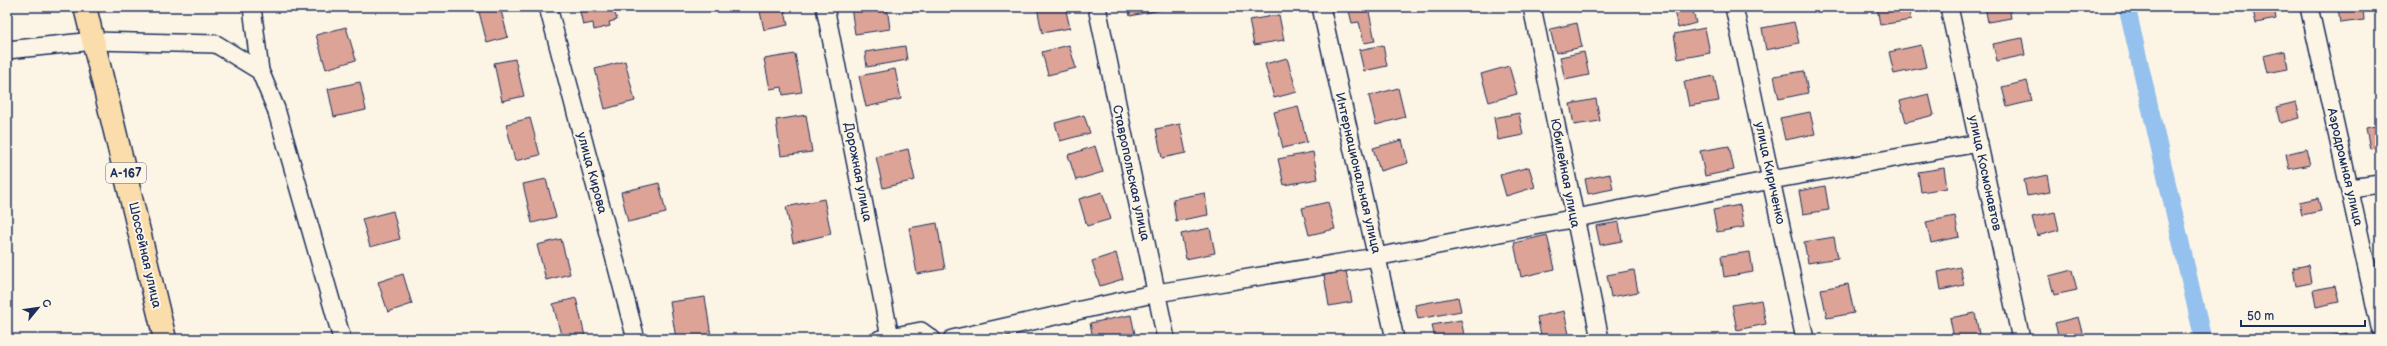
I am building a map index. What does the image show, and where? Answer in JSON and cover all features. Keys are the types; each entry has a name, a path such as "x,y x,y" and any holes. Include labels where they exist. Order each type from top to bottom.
{"highway":[{"name":"Шоссейная улица","path":"85,7 165,339"}],"street":[{"path":"252,7 260,71 276,109 342,339"},
{"name":"улица Кирова","path":"548,7 636,339"},
{"name":"Дорожная улица","path":"825,7 885,338"},
{"name":"Ставропольская улица","path":"1096,7 1166,339"},
{"name":"Интернациональная улица","path":"1321,7 1395,339"},
{"name":"Юбилейная улица","path":"1532,7 1600,339"},
{"name":"улица Кириченко","path":"1734,7 1805,339"},
{"name":"улица Космонавтов","path":"1949,7 2021,339"},
{"name":"Аэродромная улица","path":"2309,7 2380,328"},
{"path":"7,50 94,41 216,44 260,71"},
{"path":"952,339 1157,293 1376,257 1771,180 1979,143"},
{"path":"2350,188 2380,184"},
{"path":"885,338 921,331 932,339"}],"building":[{"path":"500,7 508,37 487,43 478,8"},
{"path":"579,7 613,7 617,20 609,22 610,26 594,30 593,23 583,25"},
{"path":"759,7 784,7 788,25 764,30"},
{"path":"851,7 887,7 890,29 855,34"},
{"path":"1037,7 1065,7 1070,28 1042,33"},
{"path":"1128,7 1164,7 1165,9 1130,16"},
{"path":"1348,7 1368,7 1375,41 1364,43 1359,22 1352,23"},
{"path":"1673,7 1692,7 1696,23 1678,28"},
{"path":"1877,7 1908,7 1911,20 1880,25"},
{"path":"1985,7 2009,7 2011,18 1988,22"},
{"path":"2252,7 2274,7 2276,19 2256,23"},
{"path":"2338,7 2363,7 2364,20 2340,23"},
{"path":"1279,15 1284,40 1254,45 1249,20"},
{"path":"1794,22 1799,43 1766,50 1762,28"},
{"path":"1577,23 1582,47 1556,53 1550,29"},
{"path":"346,27 356,60 326,69 316,35"},
{"path":"1705,28 1710,53 1678,59 1674,34"},
{"path":"2022,38 2025,55 1997,61 1993,44"},
{"path":"1069,45 1076,68 1048,75 1042,52"},
{"path":"1383,45 1387,66 1364,71 1359,50"},
{"path":"1921,45 1926,67 1894,74 1889,52"},
{"path":"905,46 907,60 867,67 865,52"},
{"path":"2285,51 2288,69 2267,73 2263,56"},
{"path":"1584,52 1589,75 1565,80 1560,57"},
{"path":"795,54 802,92 783,95 782,87 770,89 764,59"},
{"path":"1287,58 1297,92 1274,98 1265,64"},
{"path":"515,59 524,96 502,101 494,63"},
{"path":"625,61 635,101 605,109 595,69"},
{"path":"1509,66 1517,94 1489,102 1481,74"},
{"path":"895,69 901,99 866,107 859,76"},
{"path":"1804,71 1808,93 1779,99 1774,76"},
{"path":"1714,76 1719,101 1689,106 1684,82"},
{"path":"2027,81 2032,101 2007,107 2002,87"},
{"path":"360,82 366,110 334,117 328,89"},
{"path":"1398,88 1405,117 1376,125 1369,96"},
{"path":"1929,94 1934,115 1906,122 1900,101"},
{"path":"1596,99 1600,121 1574,125 1570,104"},
{"path":"2296,102 2300,118 2280,123 2276,107"},
{"path":"1298,106 1307,142 1283,148 1274,112"},
{"path":"1810,112 1815,134 1785,140 1780,118"},
{"path":"1519,113 1523,135 1498,140 1494,118"},
{"path":"806,115 812,152 781,156 776,120"},
{"path":"1084,115 1090,133 1060,141 1055,123"},
{"path":"530,118 540,155 515,161 506,124"},
{"path":"1180,124 1186,153 1162,158 1156,129"},
{"path":"2380,125 2380,147 2370,149 2366,128"},
{"path":"1402,140 1408,163 1380,171 1373,148"},
{"path":"1095,146 1103,172 1076,180 1068,155"},
{"path":"1729,146 1734,170 1705,176 1700,151"},
{"path":"908,149 915,180 883,188 876,157"},
{"path":"2306,149 2310,165 2289,169 2286,154"},
{"path":"1313,152 1318,179 1284,185 1278,159"},
{"path":"1529,167 1535,187 1506,196 1500,175"},
{"path":"1944,168 1947,188 1921,192 1918,172"},
{"path":"1610,174 1613,189 1588,194 1585,179"},
{"path":"2047,175 2050,192 2027,196 2024,180"},
{"path":"546,179 556,217 532,223 523,184"},
{"path":"659,183 666,213 628,222 621,192"},
{"path":"1825,186 1829,210 1803,214 1799,191"},
{"path":"1102,192 1111,219 1087,226 1079,199"},
{"path":"1205,193 1208,215 1176,221 1173,199"},
{"path":"2318,198 2321,211 2302,215 2299,202"},
{"path":"824,199 831,234 793,243 786,207"},
{"path":"1328,202 1335,229 1309,235 1302,208"},
{"path":"1740,205 1744,227 1717,232 1713,210"},
{"path":"393,211 400,239 370,247 362,219"},
{"path":"2055,212 2059,230 2037,236 2032,217"},
{"path":"1955,216 1959,237 1931,243 1926,222"},
{"path":"1619,222 1622,241 1600,245 1596,226"},
{"path":"937,223 945,269 917,274 909,228"},
{"path":"1210,228 1215,253 1186,259 1181,234"},
{"path":"1547,235 1555,269 1521,277 1514,243"},
{"path":"1834,237 1838,258 1808,263 1804,242"},
{"path":"561,239 570,274 546,280 537,245"},
{"path":"1750,252 1753,272 1724,277 1721,256"},
{"path":"1116,253 1123,279 1100,286 1092,261"},
{"path":"2308,265 2311,283 2296,286 2293,268"},
{"path":"1960,267 1964,285 1941,290 1938,272"},
{"path":"1634,270 1638,292 1611,297 1607,275"},
{"path":"2072,270 2077,290 2054,295 2049,276"},
{"path":"1346,271 1352,302 1329,306 1324,275"},
{"path":"403,274 412,304 388,312 378,282"},
{"path":"1848,284 1854,313 1827,318 1821,289"},
{"path":"2335,286 2339,302 2316,307 2313,290"},
{"path":"705,297 711,336 676,339 670,302"},
{"path":"1458,297 1461,311 1418,319 1415,305"},
{"path":"576,298 585,336 562,339 553,304"},
{"path":"1761,300 1766,324 1737,330 1732,305"},
{"path":"1564,311 1570,339 1542,339 1537,317"},
{"path":"1975,313 1980,339 1954,339 1950,318"},
{"path":"1131,315 1136,339 1093,339 1090,323"},
{"path":"2078,317 2083,336 2059,339 2055,323"},
{"path":"1461,320 1465,339 1435,339 1432,325"},
{"path":"2347,333 2348,339 2326,339 2325,337"}],"waterway":[{"path":"2127,7 2203,339"}]}
